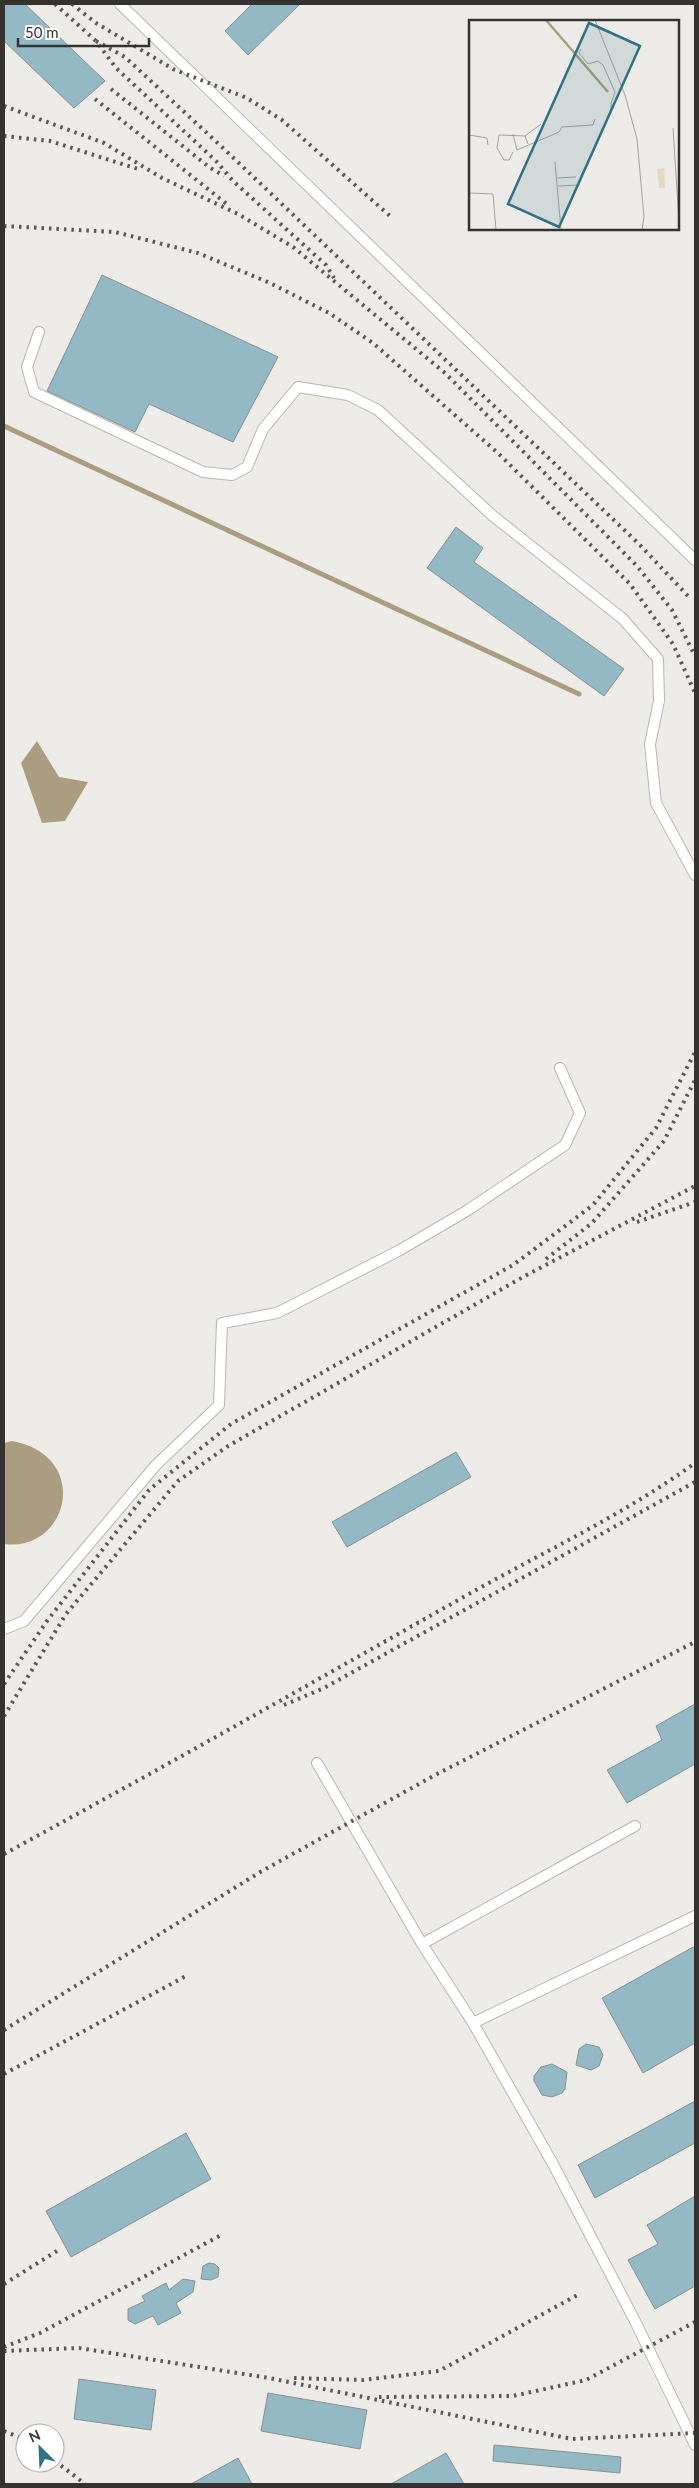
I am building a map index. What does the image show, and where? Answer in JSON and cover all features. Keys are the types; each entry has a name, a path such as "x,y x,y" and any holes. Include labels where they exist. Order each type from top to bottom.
{"lane":[{"path":"120,4 695,560"},
{"path":"40,332 27,367 34,392 203,472 232,475 247,467 263,429 298,387 348,395 378,410 494,516 623,619 658,659 659,701 650,744 656,803 695,875"},
{"path":"4,1629 24,1621 156,1465 218,1405 222,1323 277,1313 408,1245 468,1210 565,1145 580,1113 560,1068"},
{"path":"317,1763 422,1944 473,2023 553,2164 635,2321 695,2445"},
{"path":"422,1944 635,1826"},
{"path":"473,2023 695,1916"}],"shaded area":[{"path":"37,741 59,777 88,782 65,821 42,823 21,763"},
{"path":"12,1441 38,1450 54,1465 62,1483 62,1502 56,1519 44,1534 26,1543 4,1544 4,1443"}],"building":[{"path":"4,4 25,4 105,81 74,108 4,41"},
{"path":"252,4 300,4 248,55 225,31"},
{"path":"102,275 278,357 233,442 149,404 135,432 47,391"},
{"path":"456,527 483,548 474,562 624,669 604,696 427,568"},
{"path":"456,1452 471,1477 347,1547 332,1522"},
{"path":"695,1704 695,1764 627,1803 607,1770 662,1740 656,1726"},
{"path":"695,1946 695,2043 643,2073 602,1998"},
{"path":"586,2044 599,2047 603,2055 599,2066 591,2070 576,2065 579,2049"},
{"path":"552,2064 567,2072 565,2089 562,2093 552,2097 542,2095 534,2081 534,2076 541,2067"},
{"path":"695,2101 695,2143 595,2198 578,2165"},
{"path":"186,2133 211,2179 71,2257 46,2211"},
{"path":"695,2196 695,2286 655,2309 628,2260 658,2244 647,2225"},
{"path":"209,2263 215,2264 219,2268 218,2277 211,2280 201,2279 203,2266"},
{"path":"183,2279 195,2281 193,2292 176,2303 181,2313 158,2325 153,2316 135,2324 128,2320 128,2309 145,2301 142,2296 166,2283 169,2290"},
{"path":"79,2379 156,2390 151,2430 74,2419"},
{"path":"268,2393 367,2410 360,2449 261,2431"},
{"path":"494,2445 621,2457 620,2473 493,2461"},
{"path":"446,2453 464,2484 391,2484"},
{"path":"238,2458 252,2484 191,2484"}],"waterway":[{"path":"4,426 579,694"}],"railway":[{"path":"55,4 96,41 116,68 216,161 233,181 326,265 334,278"},
{"path":"72,4 96,23 173,69 247,98 282,120 390,216"},
{"path":"96,41 125,57 223,148 639,544 688,596"},
{"path":"111,89 209,167 224,176"},
{"path":"95,99 228,205"},
{"path":"4,106 104,143 162,178 238,214 293,247 445,373 637,566 672,610 695,656"},
{"path":"4,136 50,141 141,170"},
{"path":"4,226 115,232 198,253 270,283 329,313 373,343 499,454 630,584 673,644 695,693"},
{"path":"4,1684 47,1621 149,1490 231,1424 513,1265 593,1205 656,1128 695,1052"},
{"path":"546,1259 592,1223 664,1141 695,1080"},
{"path":"4,1716 66,1614 178,1481 228,1446 523,1277 695,1186"},
{"path":"637,1222 695,1202"},
{"path":"4,1854 490,1582 580,1534 639,1500 695,1463"},
{"path":"284,1705 324,1688 695,1482"},
{"path":"4,2030 262,1871 437,1774 695,1642"},
{"path":"4,2074 186,1976"},
{"path":"4,2347 40,2333 223,2234"},
{"path":"4,2284 57,2251"},
{"path":"294,2378 363,2380 439,2371 581,2293"},
{"path":"379,2397 513,2396 586,2380 695,2322"},
{"path":"4,2351 79,2348 269,2378 572,2439 695,2433"},
{"path":"4,2431 15,2436"},
{"path":"65,2469 85,2484"}]}
